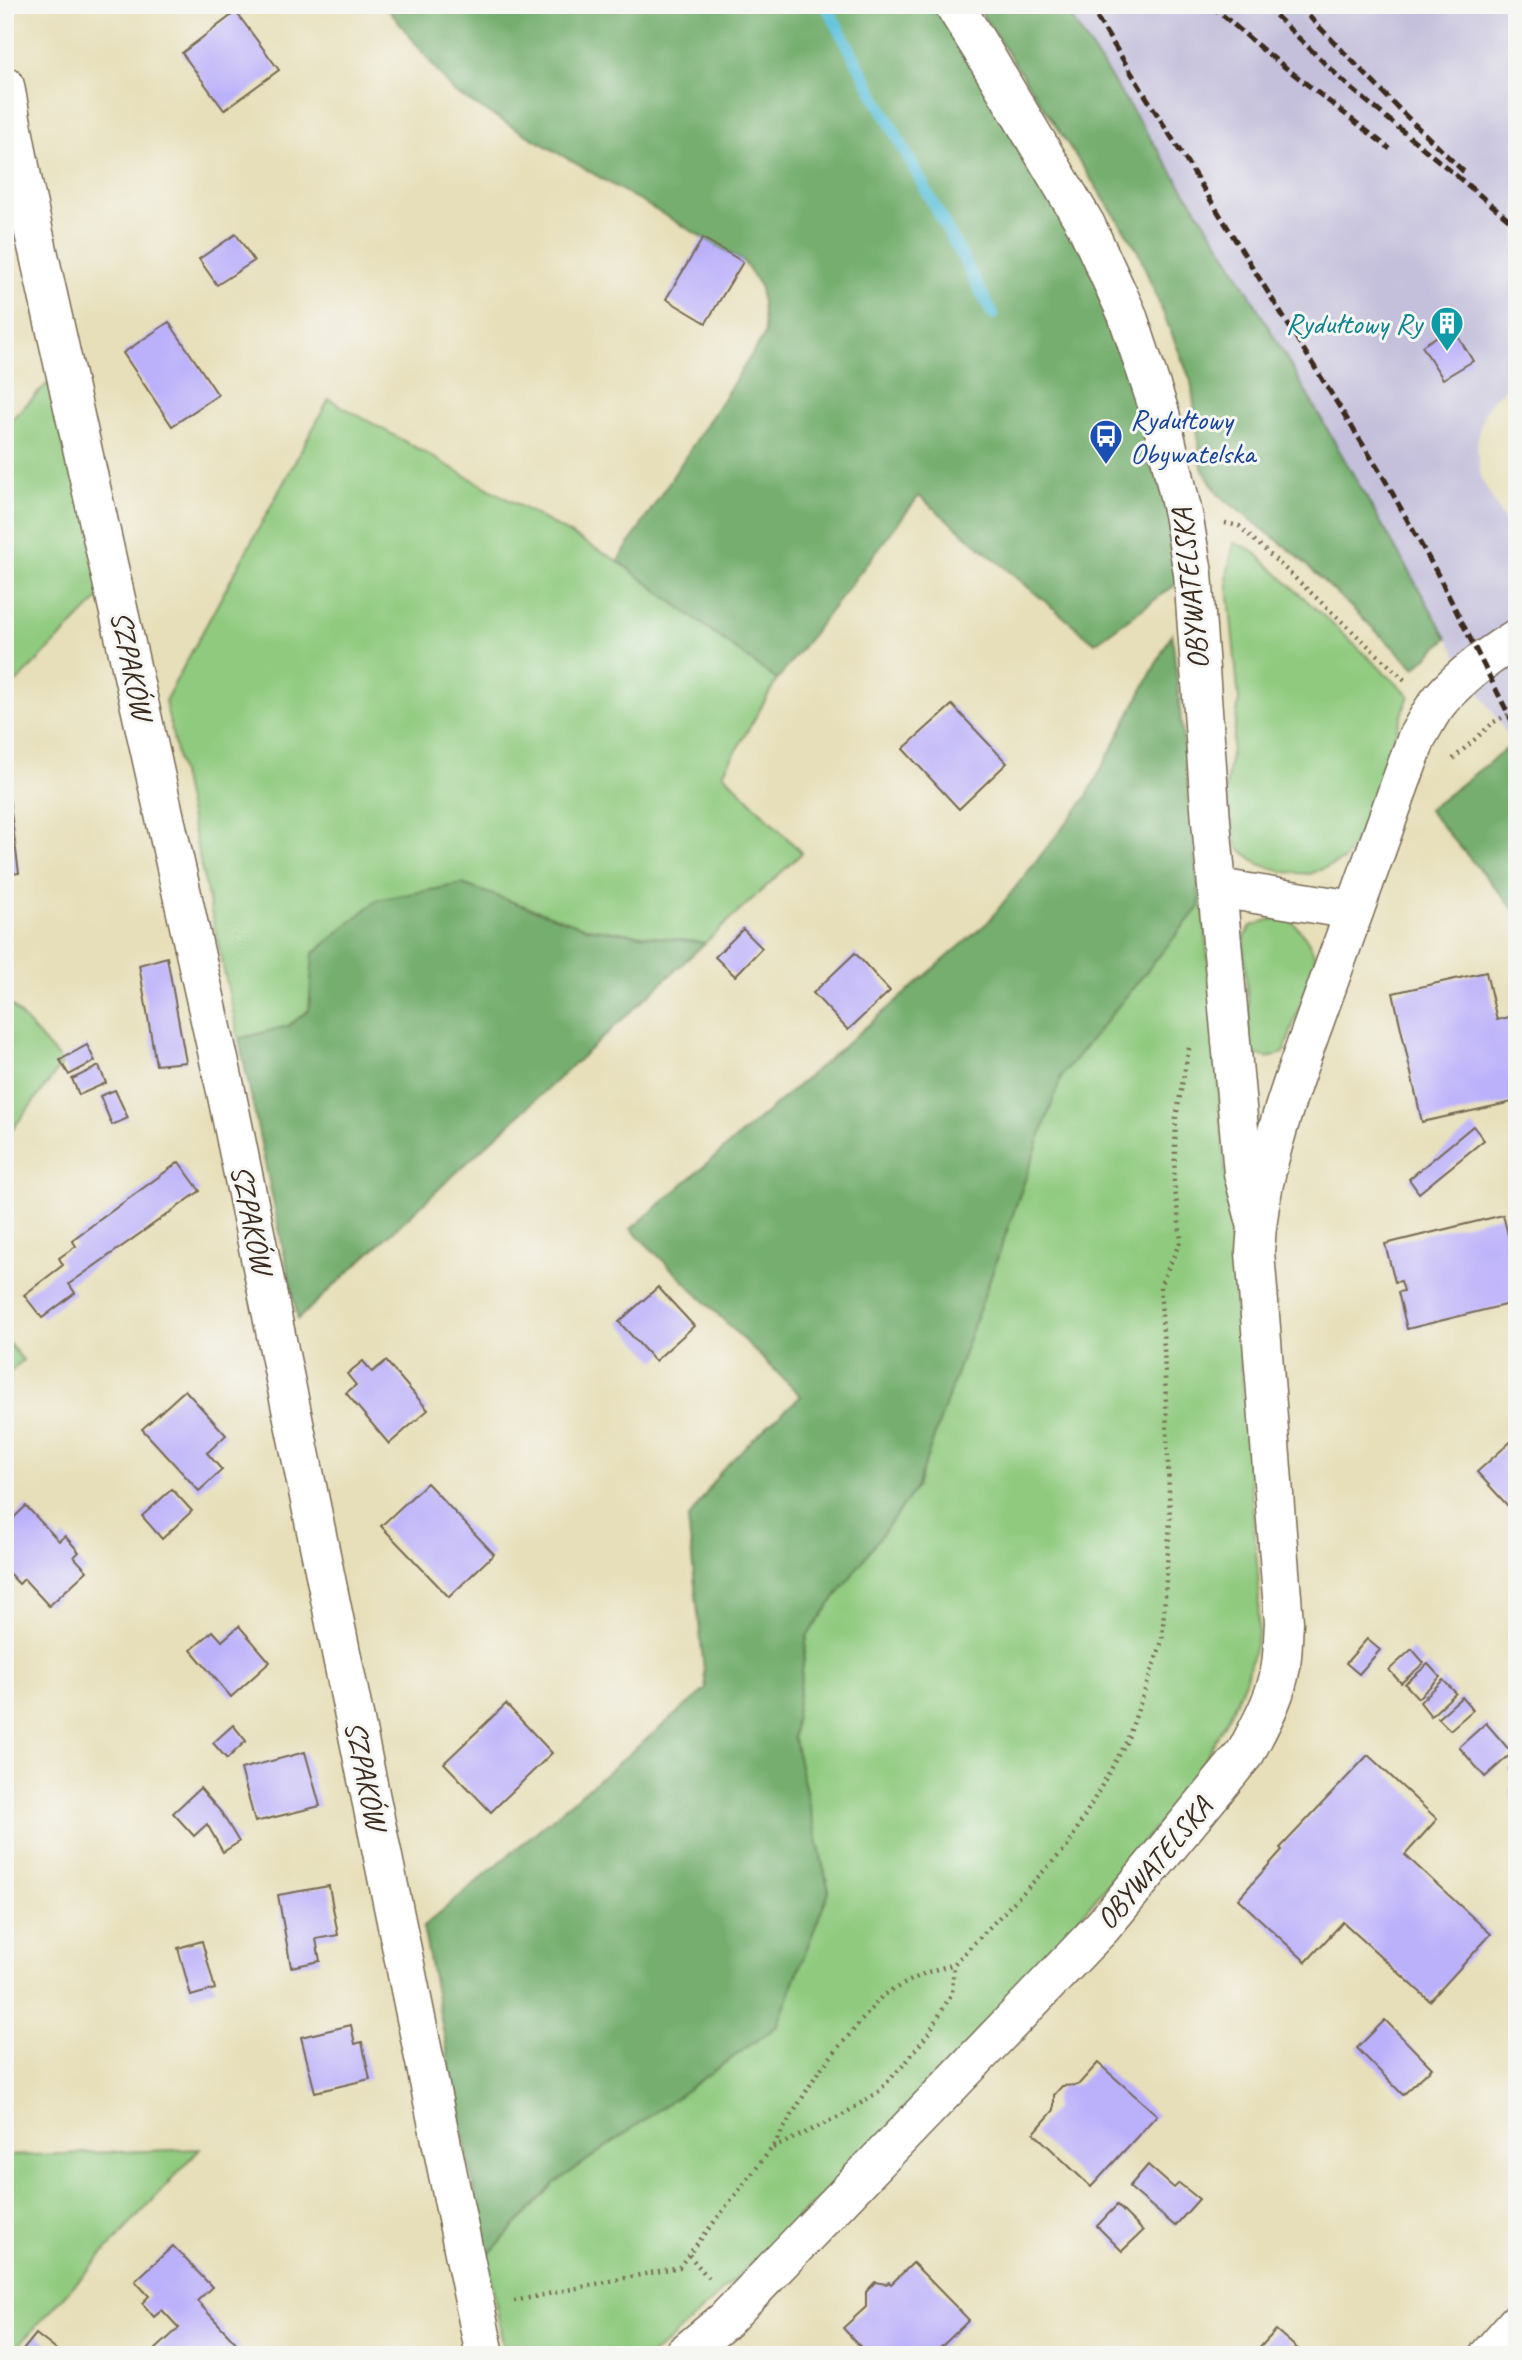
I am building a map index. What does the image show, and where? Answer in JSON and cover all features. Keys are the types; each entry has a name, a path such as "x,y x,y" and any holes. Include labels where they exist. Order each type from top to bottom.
{"street":[{"name":"OBYWATELSKA","path":"954,5 1086,225 1127,314 1160,413 1193,572 1243,1173 1256,1223"},
{"name":"SZPAKÓW","path":"5,86 30,214 226,1091 485,2355"},
{"name":"OBYWATELSKA","path":"683,2355 725,2320 1103,1926 1246,1752 1279,1675 1284,1622 1255,1252 1256,1223 1267,1168 1281,1117 1353,910 1417,737 1435,707 1468,674 1517,638"},
{"path":"1218,888 1353,910"},
{"path":"1489,2355 1517,2323"}],"path":[{"path":"1183,514 1239,526 1435,707"},
{"path":"1444,767 1494,722 1517,710"},
{"path":"475,2309 679,2267 772,2148 818,2071 883,1996 925,1973 954,1964 1067,1846 1127,1741 1162,1641 1170,1520 1160,1286 1181,1240 1174,1181 1177,1117 1190,1043"},
{"path":"772,2148 841,2116 878,2091 900,2069 930,2031 952,1993 954,1964"}],"shaded area":[{"path":"1063,5 1517,5 1517,379 1492,399 1484,413 1478,434 1477,452 1481,478 1517,544 1517,756 1513,744 1468,674 1230,260"}],"green space":[{"path":"385,5 954,5 1086,225 1193,572 1095,643 919,496 777,680 618,561 765,334 760,286 743,261 455,93"},
{"path":"976,5 1063,5 1230,260 1447,638 1415,668 1295,554 1219,495 1202,468 1191,381 1137,249"},
{"path":"64,367 114,583 5,694 5,426"},
{"path":"329,399 618,561 777,680 723,773 802,853 705,943 586,928 462,884 313,953 310,1010 288,1026 239,1039 165,701"},
{"path":"1234,543 1251,549 1409,695 1360,832 1344,860 1310,874 1285,872 1259,864 1238,848 1225,793 1239,701 1227,575"},
{"path":"1172,633 1200,906 1062,1075 916,1488 807,1636 793,1736 829,1891 777,2026 555,2183 487,2256 423,1927 706,1689 688,1520 721,1471 801,1396 631,1229 988,922 1086,798"},
{"path":"1513,744 1517,756 1517,913 1428,810"},
{"path":"462,884 586,928 705,943 298,1319 239,1039 288,1026 309,1010 313,954 377,900"},
{"path":"1202,884 1259,1587 1258,1634 1247,1676 1233,1708 1190,1786 965,2054 668,2342 650,2355 505,2355 487,2256 555,2183 777,2026 829,1891 793,1736 807,1636 916,1488 1062,1075"},
{"path":"1271,919 1292,921 1307,939 1316,958 1284,1052 1266,1057 1249,1050 1243,941 1251,926"},
{"path":"5,998 63,1063 5,1139"},
{"path":"5,1339 23,1360 5,1377"},
{"path":"200,2149 15,2349 5,2341 5,2156"}],"building":[{"path":"236,12 279,70 224,110 182,53"},
{"path":"236,234 254,261 217,285 199,259"},
{"path":"703,238 743,262 706,323 666,299"},
{"path":"169,322 218,395 172,426 123,353"},
{"name":"Rydułtowy Ry","path":"1452,327 1473,361 1443,379 1422,346"},
{"path":"952,705 1007,763 959,809 903,749"},
{"path":"8,790 19,873 5,875 5,791"},
{"path":"743,929 762,948 735,976 715,957"},
{"path":"855,953 890,991 848,1030 813,993"},
{"path":"167,957 186,1062 156,1065 139,965"},
{"path":"1486,972 1497,1020 1517,1015 1517,1101 1422,1122 1393,993"},
{"path":"87,1045 95,1061 69,1075 60,1060"},
{"path":"99,1066 106,1083 79,1095 72,1079"},
{"path":"115,1090 128,1118 112,1125 100,1096"},
{"path":"1473,1126 1484,1140 1419,1193 1409,1179"},
{"path":"179,1162 200,1191 69,1284 75,1293 42,1318 24,1295 63,1265 59,1258 76,1246 72,1240"},
{"path":"1503,1215 1517,1270 1517,1302 1407,1329 1398,1292 1404,1291 1401,1281 1395,1282 1385,1244"},
{"path":"658,1287 694,1326 655,1361 619,1322"},
{"path":"363,1361 372,1372 386,1361 428,1410 389,1444 346,1393 356,1385 347,1374"},
{"path":"185,1390 226,1435 207,1453 222,1470 199,1491 142,1429"},
{"path":"1517,1436 1517,1516 1477,1472"},
{"path":"427,1483 494,1554 449,1597 381,1526"},
{"path":"172,1489 192,1511 162,1539 142,1516"},
{"path":"26,1506 59,1541 65,1536 79,1552 74,1557 87,1571 49,1606 24,1579 19,1584 5,1569 5,1526"},
{"path":"239,1626 270,1662 231,1697 191,1650 213,1631 222,1641"},
{"path":"1367,1639 1380,1650 1359,1674 1346,1663"},
{"path":"1412,1649 1424,1663 1401,1683 1389,1670"},
{"path":"1428,1664 1440,1677 1418,1698 1405,1684"},
{"path":"1443,1680 1456,1693 1431,1716 1420,1702"},
{"path":"1462,1697 1473,1710 1450,1730 1438,1718"},
{"path":"506,1704 552,1753 491,1812 444,1763"},
{"path":"1486,1723 1512,1753 1485,1777 1459,1747"},
{"path":"233,1725 246,1741 227,1759 213,1743"},
{"path":"305,1752 320,1806 255,1822 241,1769"},
{"path":"1368,1755 1437,1819 1405,1855 1491,1934 1430,2001 1343,1922 1306,1962 1238,1899 1282,1850 1280,1848"},
{"path":"1517,1767 1517,1785 1514,1786 1509,1769"},
{"path":"1517,1787 1517,1805 1514,1806 1510,1789"},
{"path":"200,1788 221,1812 239,1842 223,1852 207,1824 194,1836 173,1813"},
{"path":"329,1886 338,1935 316,1939 320,1961 291,1967 278,1895"},
{"path":"202,1941 215,1989 191,1996 178,1948"},
{"path":"1385,2020 1432,2068 1403,2095 1357,2048"},
{"path":"351,2025 355,2044 362,2042 370,2079 315,2092 301,2037"},
{"path":"1098,2063 1157,2115 1091,2187 1034,2133 1054,2110 1054,2095 1062,2086 1078,2085"},
{"path":"1148,2165 1174,2188 1179,2183 1199,2199 1175,2226 1129,2187"},
{"path":"1117,2205 1143,2231 1122,2251 1097,2226"},
{"path":"173,2246 212,2287 197,2301 240,2347 231,2355 161,2355 156,2349 179,2328 162,2310 154,2317 142,2303 149,2296 135,2281"},
{"path":"913,2263 969,2320 933,2355 864,2355 866,2353 843,2328 866,2307 866,2292 875,2282 891,2284"},
{"path":"1276,2330 1300,2351 1297,2355 1259,2355 1256,2352"},
{"path":"36,2334 59,2352 57,2355 19,2355"}],"waterway":[{"path":"826,5 993,314"}],"railway":[{"path":"1089,5 1385,480 1437,573 1517,731"},
{"path":"1211,5 1263,50 1390,149"},
{"path":"1265,5 1346,84 1517,226"},
{"path":"1298,5 1464,172"}],"place":[{"name":"Rydułtowy Ry","path":"1447,353"},
{"name":"Rydułtowy Obywatelska","path":"1106,466"}]}
